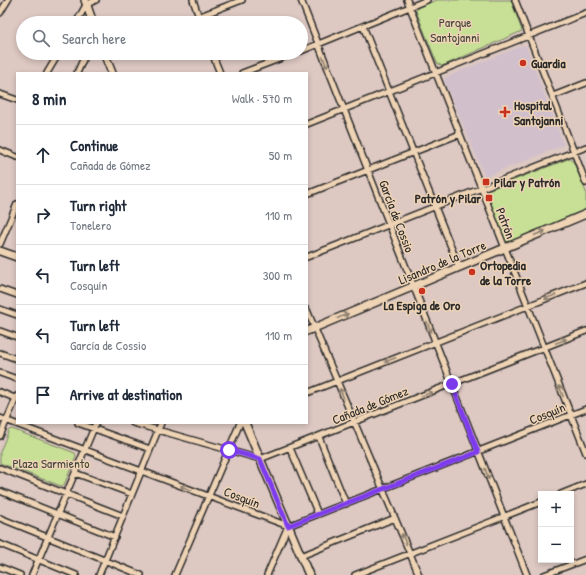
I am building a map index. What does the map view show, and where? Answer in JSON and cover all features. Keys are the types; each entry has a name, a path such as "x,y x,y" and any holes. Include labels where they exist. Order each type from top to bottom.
{"street":[{"path":"0,13 8,0"},
{"path":"86,2 96,0"},
{"path":"193,0 199,16 242,0"},
{"name":"García de Cossio","path":"300,0 307,16"},
{"name":"Patrón","path":"407,0 504,249 586,453"},
{"path":"308,48 428,0"},
{"path":"515,0 586,183"},
{"path":"79,16 86,2"},
{"path":"86,2 91,16"},
{"path":"308,124 436,74 586,13"},
{"name":"García de Cossio","path":"308,20 527,575"},
{"path":"363,26 459,267"},
{"path":"48,72 55,60"},
{"path":"77,72 83,60"},
{"path":"107,60 112,72"},
{"path":"215,60 220,72"},
{"path":"245,72 276,60"},
{"path":"553,96 586,83"},
{"path":"0,94 16,100"},
{"path":"308,194 460,134"},
{"path":"308,257 586,147"},
{"path":"0,150 16,156"},
{"path":"0,244 16,206"},
{"name":"Lisandro de la Torre","path":"310,330 586,214"},
{"path":"0,251 16,257"},
{"path":"308,393 586,283"},
{"path":"0,289 16,295"},
{"path":"0,309 16,315"},
{"path":"308,317 310,330 337,382 353,423 419,575"},
{"path":"0,331 16,337"},
{"name":"Cañada de Gómez","path":"260,459 586,332"},
{"path":"0,353 16,359"},
{"path":"0,373 16,379"},
{"path":"0,392 16,398"},
{"path":"0,436 16,400"},
{"name":"Cosquín","path":"0,418 288,526 383,490 586,409"},
{"path":"81,424 150,449"},
{"path":"32,575 96,424"},
{"path":"137,424 260,459"},
{"path":"99,575 161,424"},
{"path":"175,575 240,424"},
{"path":"245,424 309,575"},
{"path":"319,437 346,504"},
{"path":"290,448 318,514"},
{"path":"0,468 123,516"},
{"path":"75,473 132,494"},
{"path":"569,491 586,484"},
{"path":"0,491 115,537"},
{"path":"358,575 538,503"},
{"path":"0,518 141,575"},
{"path":"301,556 395,518"},
{"path":"267,575 288,526"},
{"path":"0,544 76,575"},
{"path":"544,575 586,559"},
{"path":"0,567 20,575"}],"shaded area":[{"name":"Hospital Santojanni","path":"523,45 526,46 564,145 485,177 444,80 446,77"}],"green space":[{"name":"Parque Santojanni","path":"437,0 511,0 522,31 442,66 437,63 416,11 418,7"},
{"path":"568,159 573,161 586,192 586,209 505,242 486,195 488,190"},
{"name":"Plaza Sarmiento","path":"12,429 75,453 76,456 64,485 61,486 0,463 0,452 9,430"}],"place":[{"name":"Guardia","path":"523,63"},
{"name":"Hospital Santojanni","path":"505,112"},
{"name":"Pilar y Patrón","path":"486,182"},
{"name":"Patrón y Pilar","path":"489,198"},
{"name":"Ortopedia de la Torre","path":"472,272"},
{"name":"La Espiga de Oro","path":"422,291"}],"route":[{"path":"229,450 260,459 288,526 478,452 452,384"}]}
